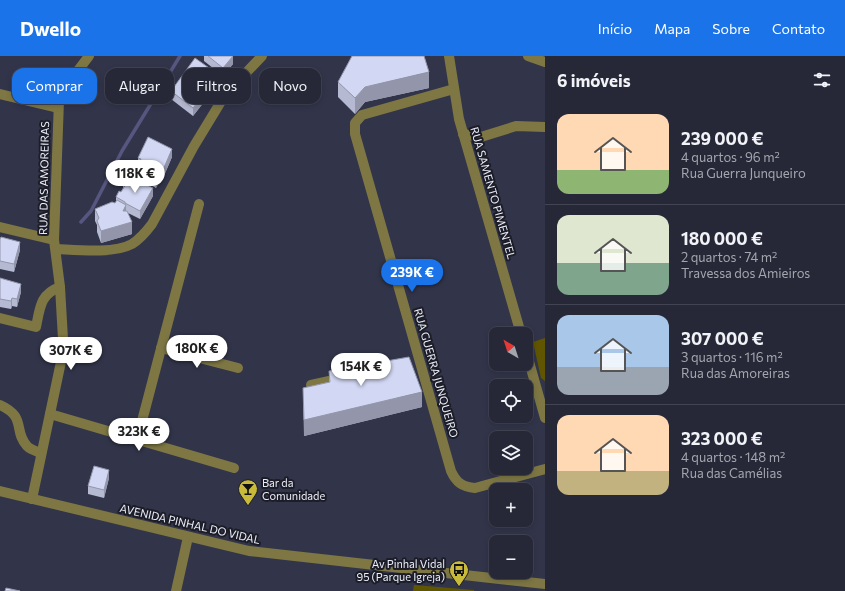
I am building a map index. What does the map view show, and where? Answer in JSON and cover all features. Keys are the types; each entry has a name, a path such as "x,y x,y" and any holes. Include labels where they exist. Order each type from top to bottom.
{"street":[{"name":"RUA DAS AMOREIRAS","path":"32,499 62,357 63,339 56,245 59,100 62,92 89,56"},
{"path":"0,227 56,245 112,250 131,244 146,233 152,224 194,146 225,95 262,56"},
{"name":"RUA SAMENTO PIMENTEL","path":"449,56 463,134 519,327"},
{"path":"528,56 545,62"},
{"name":"RUA GUERRA JUNQUEIRO","path":"454,89 362,115 355,123 354,128 416,360 451,471 455,478 463,486 475,488 545,469"},
{"path":"0,94 58,108"},
{"path":"463,134 481,137 516,126 545,128"},
{"path":"137,440 199,204"},
{"path":"0,318 36,327 41,304 44,299 48,293 60,288"},
{"path":"161,348 238,368"},
{"path":"533,369 542,392 545,418"},
{"path":"312,385 354,375"},
{"path":"2,406 11,411 16,417 21,435 27,446 41,454"},
{"path":"50,414 234,468"},
{"name":"AVENIDA PINHAL DO VIDAL","path":"0,491 249,551 545,584"},
{"path":"176,591 188,537"}],"shaded area":[{"path":"545,338 545,381 541,378 533,342"},
{"path":"414,585 474,590 474,591 413,591"}],"building":[{"path":"208,56 233,56 223,68"},
{"path":"352,56 424,56 429,72 365,87 355,98 338,82"},
{"path":"195,58 209,68 188,68"},
{"path":"182,76 182,100 174,93 174,87"},
{"path":"188,104 196,104 193,108"},
{"path":"148,137 172,149 163,170 161,170 156,180 136,169 141,159 138,158"},
{"path":"126,177 136,183 138,180 153,188 140,211 116,197 119,191 121,192 126,184 123,183"},
{"path":"117,200 126,205 123,211 127,211 132,222 101,231 97,221 99,218 95,209 112,202 115,203"},
{"path":"1,237 20,242 14,264 0,261"},
{"path":"0,278 21,284 17,299 12,298 11,301 0,299"},
{"path":"409,357 422,392 304,420 303,388 330,382 329,371"},
{"path":"94,466 109,470 104,490 88,486"},
{"path":"6,588 20,591 5,591"}],"waterway":[{"path":"81,222 91,211 122,151 180,56"}],"place":[{"name":"Bar da Comunidade","path":"248,506"},
{"name":"Av Pinhal Vidal 95 (Parque Igreja)","path":"459,587"}]}
